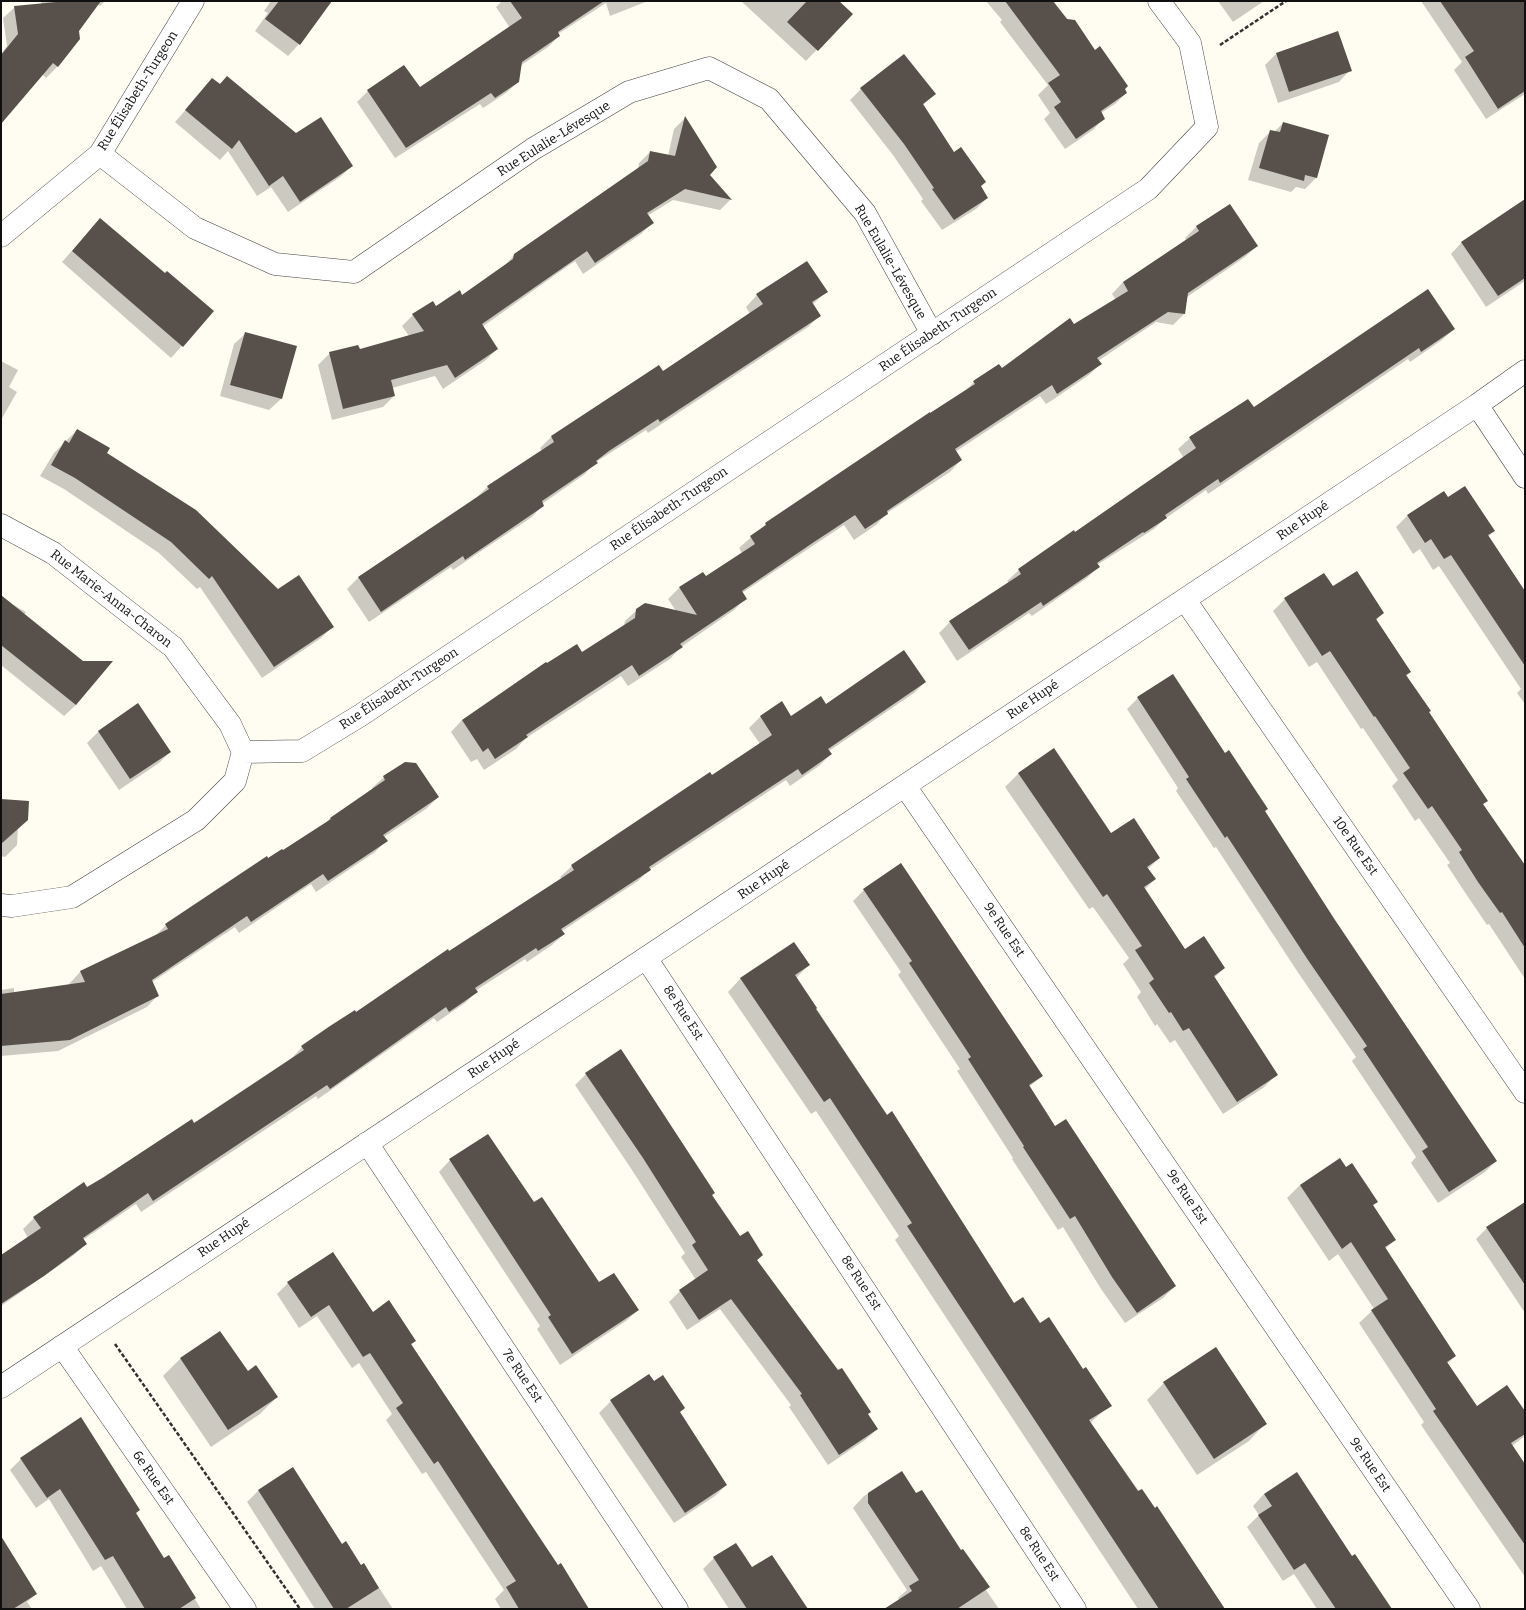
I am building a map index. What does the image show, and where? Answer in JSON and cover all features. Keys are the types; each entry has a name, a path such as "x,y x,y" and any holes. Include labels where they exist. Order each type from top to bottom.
{"street":[{"name":"Rue Élisabeth-Turgeon","path":"1,236 100,154 193,1"},
{"name":"Rue Élisabeth-Turgeon","path":"244,752 302,751 361,715 1142,193 1207,127 1190,43 1159,1"},
{"name":"Rue Eulalie-Lévesque","path":"100,154 195,228 275,264 354,272 444,212 533,149 629,92 710,68 769,99 865,212 932,334"},
{"name":"Rue Hupé","path":"1,1386 1185,600 1477,405 1525,371"},
{"path":"1477,405 1525,477"},
{"name":"Rue Marie-Anna-Charon","path":"1,525 52,553 173,647 230,724 244,752"},
{"name":"10e Rue Est","path":"1185,600 1525,1092"},
{"path":"1,905 12,906 72,897 190,824 196,820 235,781 244,752"},
{"name":"9e Rue Est","path":"904,786 1469,1609"},
{"name":"8e Rue Est","path":"646,958 1075,1609"},
{"name":"7e Rue Est","path":"367,1143 677,1609"},
{"name":"6e Rue Est","path":"62,1346 245,1609"}],"path":[{"path":"1194,62 1286,1"},
{"path":"99,1321 300,1609"}],"building":[{"path":"67,1 101,1 79,31 80,39 58,67 53,63 1,124 1,55 18,34 14,6"},
{"path":"279,1 332,1 300,45 265,19"},
{"path":"510,1 604,1 558,32 560,36 522,62 519,82 495,98 491,93 406,148 367,90 404,65 420,87 522,18"},
{"path":"807,1 839,1 853,14 818,51 787,22"},
{"path":"1005,1 1053,1 1067,19 1075,20 1095,50 1100,46 1128,86 1125,89 1127,93 1101,111 1105,119 1076,139 1054,107 1061,102 1048,83 1060,75"},
{"path":"1440,1 1525,1 1525,91 1498,109 1465,57 1474,51"},
{"path":"1338,31 1352,71 1289,92 1276,53"},
{"path":"904,54 936,94 923,104 954,152 961,147 986,182 981,186 988,198 954,220 932,189 934,188 904,144 860,88"},
{"path":"227,76 296,133 321,117 353,166 300,202 283,176 269,186 239,140 232,149 185,110 212,78 220,84"},
{"path":"685,116 717,167 710,175 732,200 685,189 647,213 654,223 595,263 587,251 482,324 498,349 455,378 447,365 391,380 395,396 343,409 329,352 358,345 360,349 424,331 412,314 433,301 436,306 460,290 462,295 513,259 514,254 648,161 650,151 675,156"},
{"path":"1283,122 1329,135 1317,178 1305,175 1304,181 1259,168 1270,130 1280,132"},
{"path":"1525,199 1525,278 1498,296 1461,242"},
{"path":"1230,204 1258,246 1188,293 1185,314 1168,312 1097,358 1102,364 1057,394 1052,385 955,449 962,460 887,511 888,514 865,529 855,515 814,542 742,591 747,599 680,644 683,647 639,676 632,665 526,735 528,737 495,759 488,748 483,752 462,720 546,662 547,663 577,644 582,652 635,618 636,609 645,603 697,615 679,587 703,572 706,576 755,544 750,536 766,525 765,523 930,412 975,384 973,381 999,364 1002,368 1070,318 1074,324 1128,291 1123,282 1199,231 1196,226"},
{"path":"100,218 165,273 167,271 214,311 183,347 72,251"},
{"path":"807,261 828,292 812,302 821,316 660,422 658,419 609,451 596,461 598,463 542,501 544,506 465,560 463,556 381,612 358,577 489,489 487,486 554,442 551,436 659,365 663,371 763,304 756,294"},
{"path":"1428,289 1455,329 1421,352 1419,348 1220,483 1218,479 1165,515 1167,518 1144,533 1143,532 1097,563 1100,567 1043,606 1041,602 969,650 949,621 1021,574 1018,569 1074,530 1075,532 1196,448 1189,437 1248,399 1254,407"},
{"path":"245,332 297,346 282,399 230,385"},
{"path":"77,429 110,448 107,453 196,510 278,589 299,575 334,627 274,667 212,576 209,579 171,542 75,478 51,465 65,440 69,443"},
{"path":"1465,486 1495,531 1488,535 1525,591 1525,666 1451,555 1444,559 1431,539 1425,543 1407,515 1444,491 1448,497"},
{"path":"1357,571 1384,613 1376,619 1411,672 1406,675 1431,711 1429,712 1488,801 1483,804 1525,865 1525,948 1502,912 1500,913 1478,882 1459,852 1462,850 1432,806 1428,809 1403,773 1410,768 1375,716 1374,717 1330,651 1322,656 1284,598 1324,573 1333,586"},
{"path":"1,595 83,661 113,661 76,705 1,645"},
{"path":"904,650 926,682 828,749 832,754 802,775 798,769 649,867 651,870 561,929 565,934 538,951 536,948 475,988 478,992 449,1012 446,1007 330,1089 327,1085 153,1201 148,1193 83,1238 87,1244 44,1276 1,1304 1,1255 41,1228 33,1217 84,1182 87,1187 192,1119 194,1123 304,1050 301,1046 330,1026 355,1010 356,1012 448,949 449,951 574,870 571,865 710,772 712,775 772,735 760,716 782,701 791,716 821,696 826,704"},
{"path":"1173,674 1225,753 1229,750 1268,809 1265,811 1335,920 1497,1161 1449,1192 1422,1151 1428,1147 1363,1049 1367,1046 1308,960 1227,836 1225,838 1186,779 1189,777 1137,697"},
{"path":"138,703 171,752 130,779 98,731"},
{"path":"1054,748 1111,833 1134,818 1160,858 1147,867 1156,879 1144,887 1185,949 1204,936 1225,968 1214,976 1278,1075 1237,1102 1189,1028 1183,1031 1149,983 1154,979 1135,950 1142,946 1107,894 1103,897 1018,773"},
{"path":"405,762 416,763 439,797 383,835 388,841 328,881 323,874 251,922 247,916 152,980 159,996 70,1040 1,1046 1,994 85,982 80,971 168,929 165,924 267,856 268,858 282,849 283,850 331,819 330,818 385,780 383,776"},
{"path":"1,799 29,801 28,820 1,844"},
{"path":"901,863 1043,1076 1029,1085 1055,1126 1066,1119 1176,1286 1137,1313 1112,1277 1075,1216 1070,1219 1023,1147 1024,1146 968,1059 971,1057 909,963 912,961 863,889"},
{"path":"794,942 810,965 795,975 817,1008 816,1009 887,1115 892,1111 1014,1303 1023,1297 1040,1323 1049,1317 1083,1369 1086,1367 1112,1406 1089,1420 1138,1491 1142,1489 1155,1508 1157,1506 1225,1609 1159,1609 907,1226 912,1223 830,1098 824,1102 740,978"},
{"path":"621,1049 715,1193 712,1195 740,1236 748,1231 763,1255 757,1260 838,1370 842,1368 871,1412 868,1414 878,1429 839,1455 800,1395 802,1394 731,1299 699,1320 679,1290 708,1270 692,1245 696,1242 643,1158 585,1073"},
{"path":"488,1134 534,1202 542,1197 599,1282 614,1273 639,1310 572,1354 548,1317 551,1315 449,1159"},
{"path":"1340,1158 1346,1167 1352,1163 1378,1202 1373,1205 1396,1240 1385,1247 1456,1356 1447,1362 1477,1406 1507,1385 1525,1411 1525,1434 1511,1443 1525,1464 1525,1545 1433,1411 1436,1409 1371,1310 1388,1299 1351,1242 1342,1249 1300,1185"},
{"path":"1525,1202 1525,1285 1486,1227"},
{"path":"333,1252 373,1312 389,1300 416,1341 411,1344 558,1565 561,1563 589,1609 519,1609 506,1587 516,1581 438,1461 434,1464 396,1408 403,1403 370,1353 363,1357 329,1305 311,1317 287,1282"},
{"path":"220,1331 248,1371 256,1365 278,1397 228,1430 180,1358"},
{"path":"1216,1347 1267,1424 1214,1459 1163,1382"},
{"path":"649,1374 654,1381 663,1375 685,1408 680,1412 727,1485 685,1513 610,1400"},
{"path":"81,1417 140,1510 136,1513 164,1558 169,1555 196,1598 179,1609 145,1609 113,1556 105,1560 60,1489 47,1498 20,1458"},
{"path":"293,1467 342,1544 346,1541 361,1565 364,1563 379,1588 346,1609 334,1609 258,1490"},
{"path":"902,1471 916,1493 922,1490 961,1550 963,1549 990,1587 957,1609 884,1609 912,1591 909,1586 919,1580 868,1503 868,1493"},
{"path":"1297,1472 1352,1556 1355,1554 1392,1609 1336,1609 1305,1563 1294,1570 1258,1515 1272,1506 1264,1494"},
{"path":"1,1536 37,1594 13,1609 1,1609"},
{"path":"736,1543 752,1567 772,1555 808,1609 747,1609 713,1557"}]}
